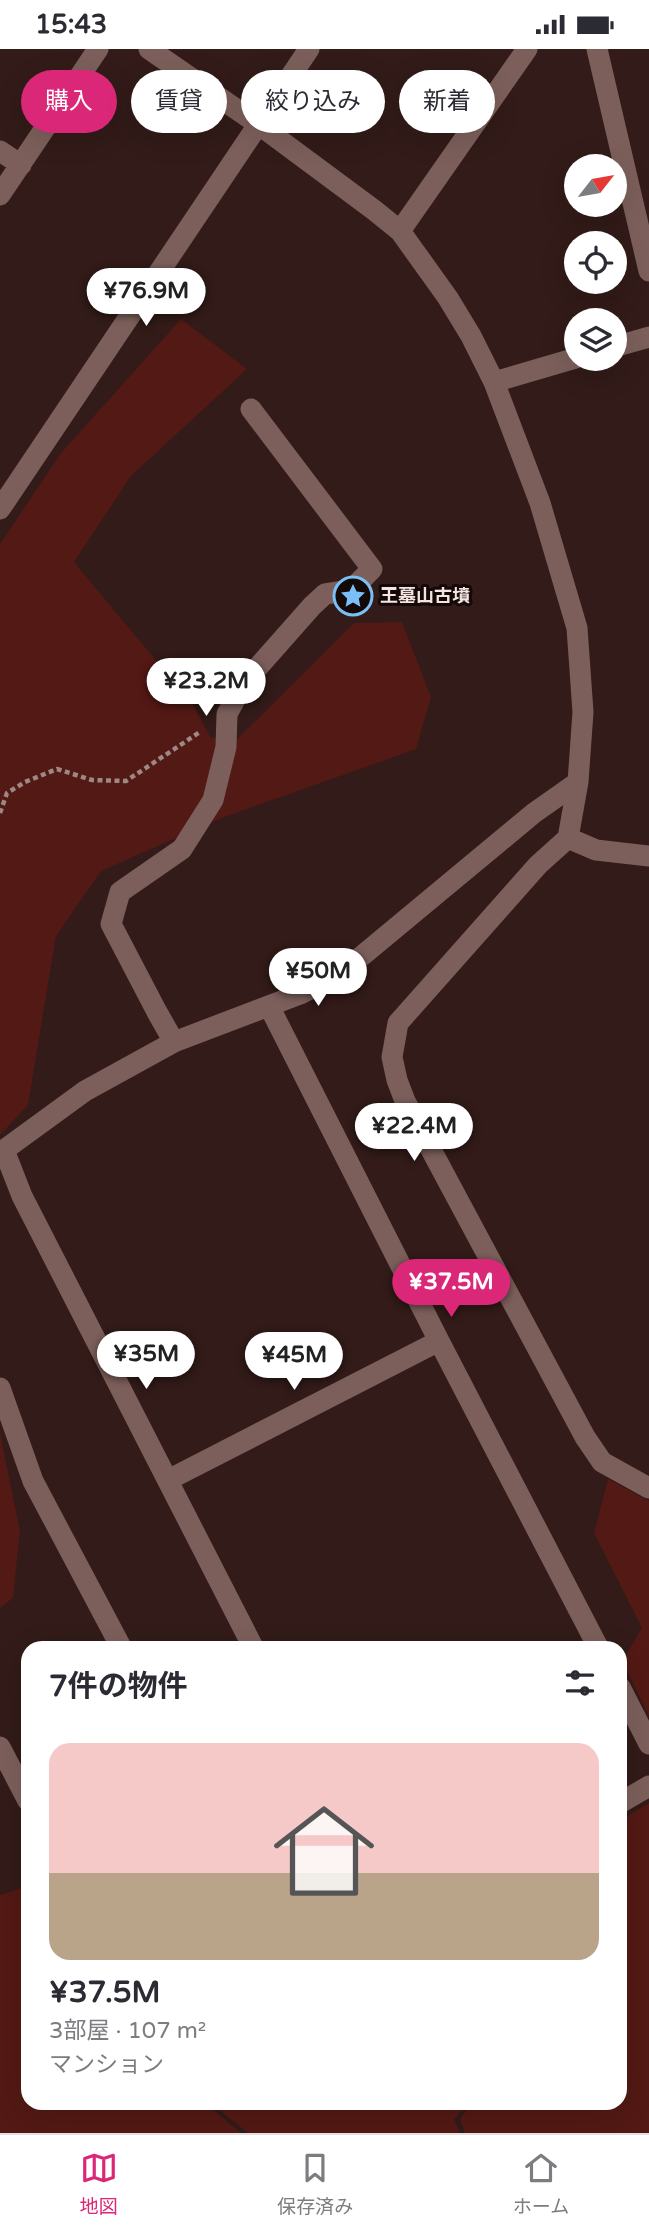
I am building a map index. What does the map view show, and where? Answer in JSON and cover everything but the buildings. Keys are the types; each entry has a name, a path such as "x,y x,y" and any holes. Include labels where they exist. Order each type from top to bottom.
{"street":[{"path":"0,195 98,49"},
{"path":"149,49 241,112"},
{"path":"295,70 309,49"},
{"path":"400,231 527,49"},
{"path":"597,49 649,271"},
{"path":"0,509 252,133"},
{"path":"270,133 400,231 448,298 494,382 540,503 577,628 583,712 578,782 568,838 538,865 398,1023 392,1057 405,1101 585,1437 602,1462 649,1488"},
{"path":"0,151 21,165"},
{"path":"627,343 649,337"},
{"path":"494,382 564,362"},
{"path":"174,1042 111,924 120,892 183,849 213,800 226,747 227,713 244,683 325,594 351,590 372,569 251,409"},
{"path":"250,1641 2,1154 85,1091 174,1042 300,994 334,977 534,813 578,782"},
{"path":"568,838 596,850 649,856"},
{"path":"269,1006 595,1641"},
{"path":"168,1481 439,1341"},
{"path":"0,1388 33,1481 118,1641"},
{"path":"627,1701 649,1744"},
{"path":"0,1747 21,1788"},
{"path":"627,1799 649,1787"}],"path":[{"path":"0,813 7,793 25,782 57,769 92,780 127,782 227,713"}],"shaded area":[{"path":"181,319 247,369 131,476 74,562 193,705 211,738 237,739 354,623 402,622 431,697 416,749 219,819 101,871 56,936 28,1105 0,1135 0,544 61,453"},
{"path":"0,1433 20,1531 13,1598 0,1608"},
{"path":"608,1479 649,1501 649,1716 627,1671 627,1653 642,1628 594,1533"},
{"path":"649,1803 649,2133 465,2133 460,2119 467,2110 627,2110 627,1817"},
{"path":"21,1888 21,2110 213,2110 241,2133 0,2133 0,1895"},
{"path":"219,2110 462,2110 454,2120 460,2133 248,2133"}],"place":[{"name":"王墓山古墳","path":"353,596"}]}
